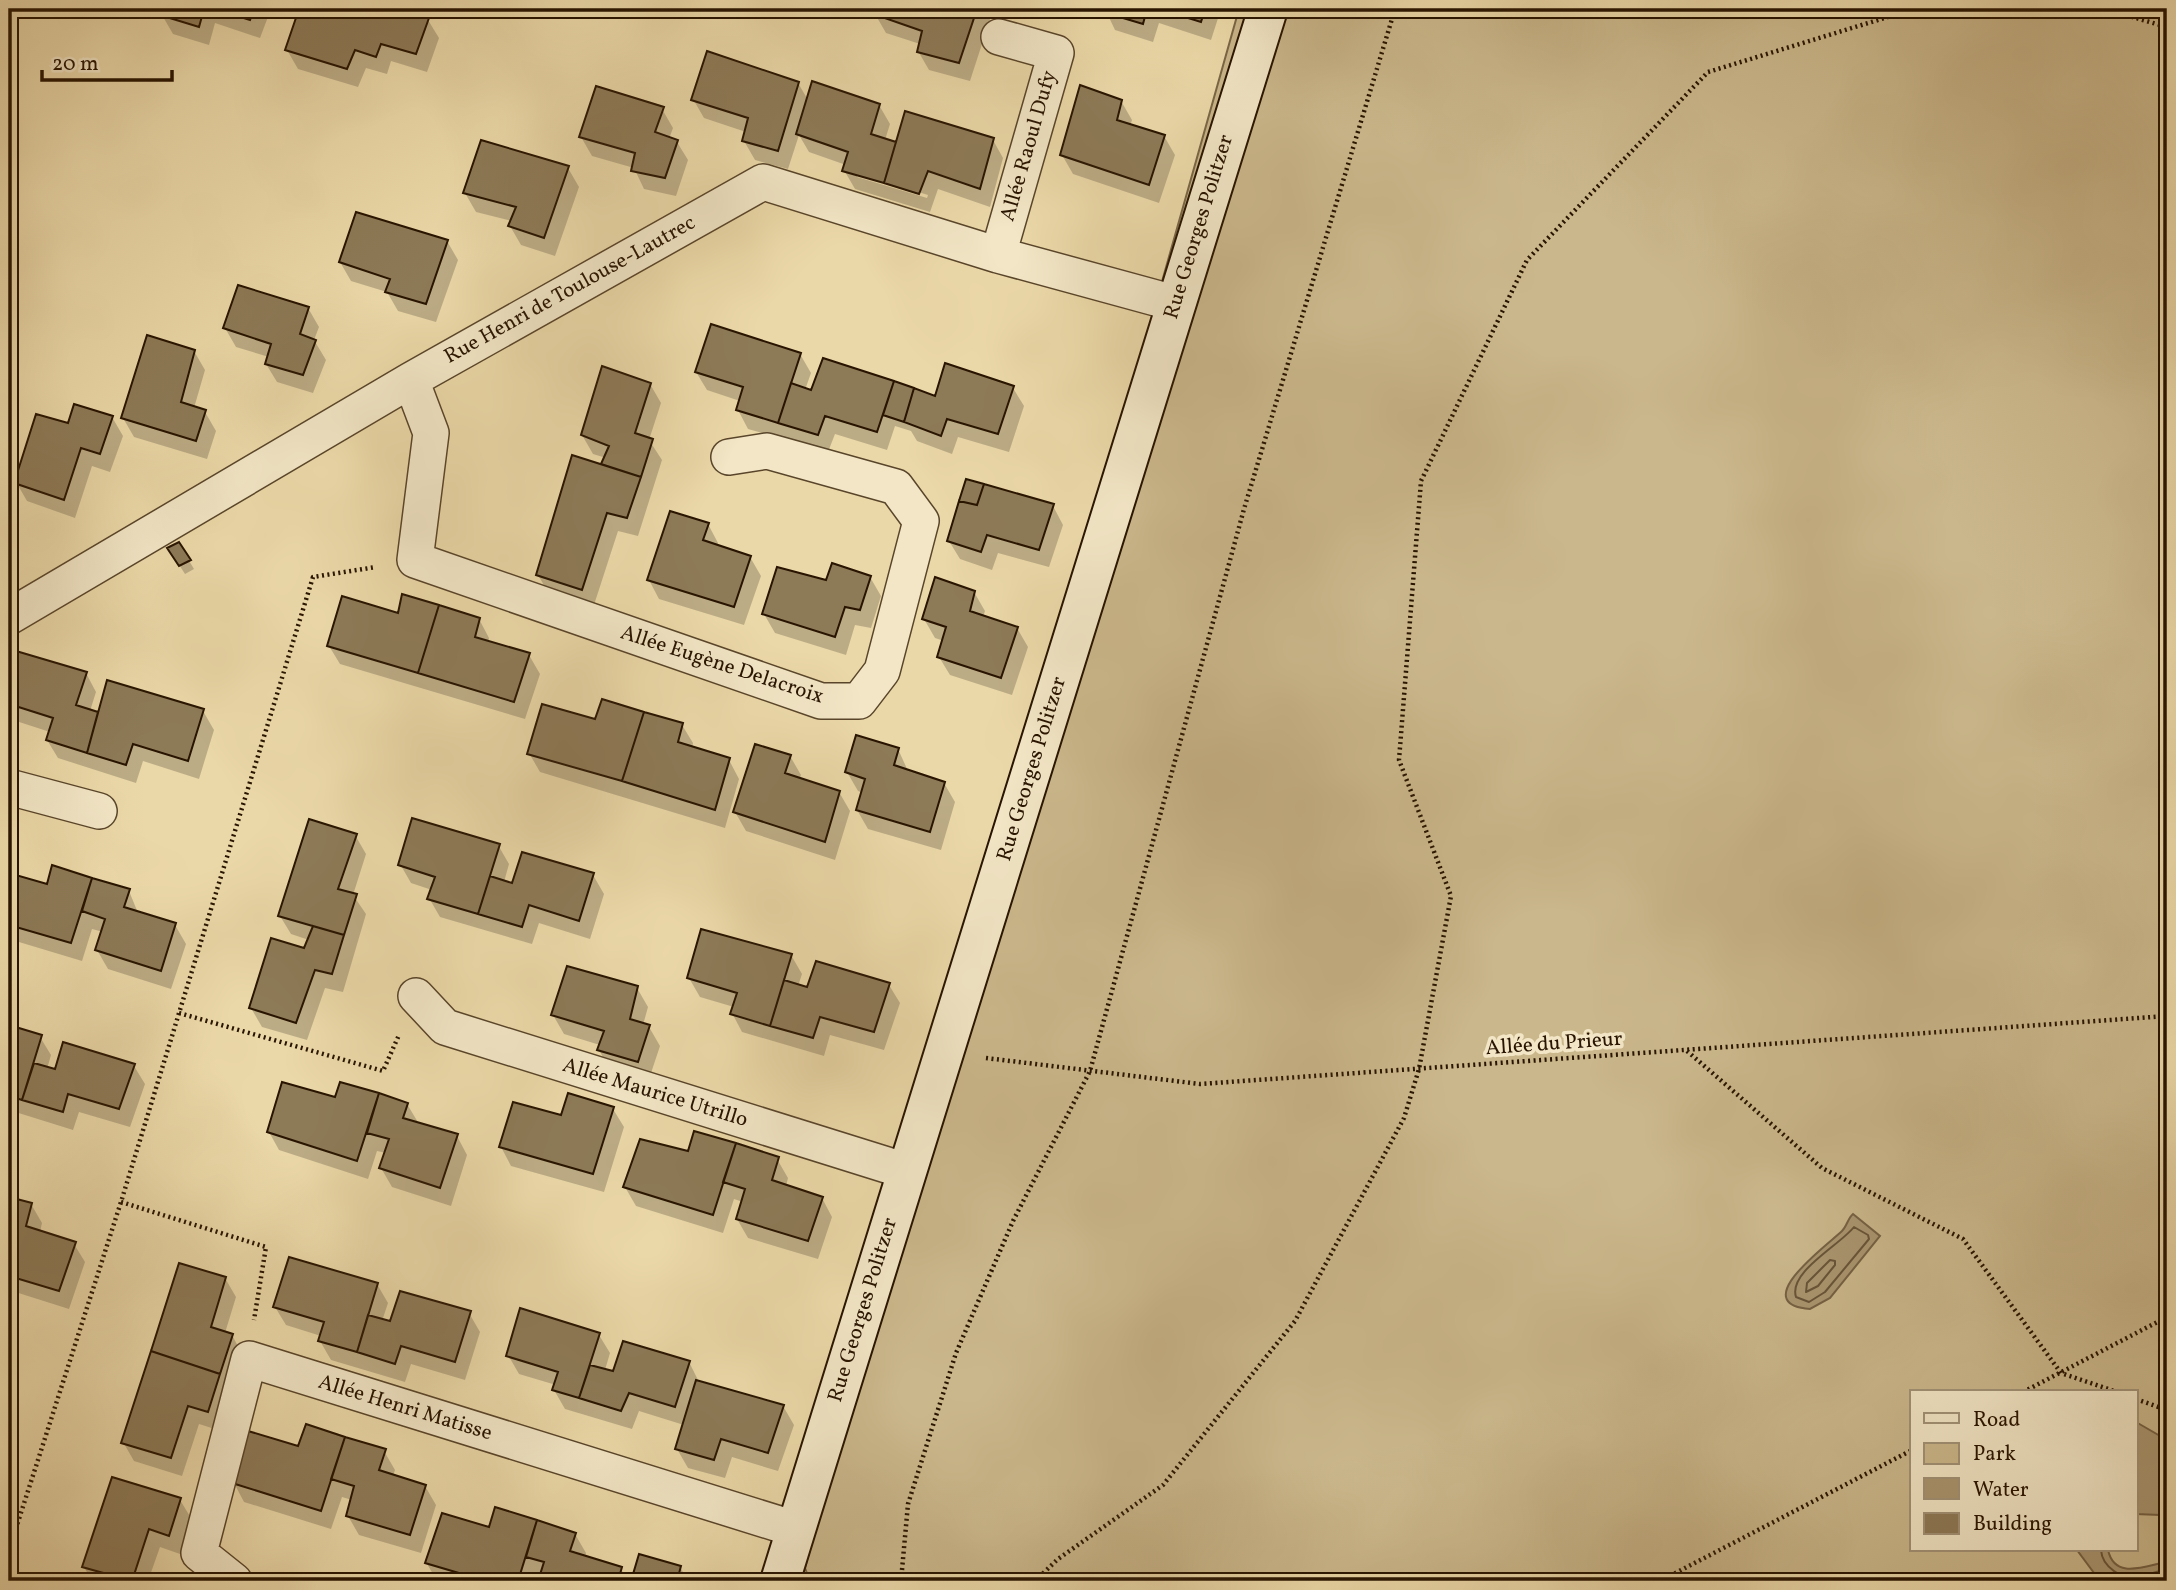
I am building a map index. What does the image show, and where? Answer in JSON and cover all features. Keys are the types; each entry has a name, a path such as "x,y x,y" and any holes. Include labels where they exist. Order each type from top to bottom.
{"street":[{"name":"Rue Georges Politzer","path":"780,1581 1174,303 1268,9"},
{"name":"Allée Raoul Dufy","path":"998,255 1056,53 999,37"},
{"name":"Rue Henri de Toulouse-Lautrec","path":"9,617 411,380 763,182 998,255 1174,303"},
{"path":"411,380 430,433 415,561"},
{"name":"Allée Eugène Delacroix","path":"415,561 821,701 859,701 882,671 921,521 896,487 767,451 729,457"},
{"path":"9,787 99,811"},
{"name":"Allée Maurice Utrillo","path":"416,996 445,1027 906,1171"},
{"path":"233,1581 199,1553 249,1359"},
{"name":"Allée Henri Matisse","path":"249,1359 794,1529"}],"path":[{"path":"901,1581 908,1504 956,1353 1013,1221 1090,1071 1244,509 1395,9"},
{"path":"1035,1581 1058,1559 1163,1485 1295,1321 1404,1118 1419,1069 1451,896 1399,760 1422,481 1527,260 1708,72 1914,9"},
{"path":"2105,9 2167,27"},
{"path":"2148,9 2167,15"},
{"path":"9,1550 121,1202 313,577 415,561"},
{"path":"179,1013 383,1071 416,996"},
{"name":"Allée du Prieur","path":"944,1053 1200,1084 2167,1016"},
{"path":"1687,1050 1822,1168 1963,1239 2061,1373 2111,1390"},
{"path":"121,1202 266,1247 249,1359"},
{"path":"2027,1390 2167,1317"},
{"path":"2138,1400 2167,1410"},
{"path":"1660,1581 1910,1451"}],"green space":[{"path":"1239,9 2167,9 2167,1581 810,1581 805,1568 944,1053"}],"water":[{"path":"1853,1214 1880,1236 1830,1298 1810,1309 1792,1305 1786,1296 1788,1285 1809,1260 1842,1231"},
{"path":"2138,1423 2167,1440 2167,1511 2160,1515 2138,1514"},
{"path":"2078,1552 2109,1552 2112,1560 2124,1568 2141,1568 2167,1562 2167,1581 2100,1581"}],"building":[{"path":"162,9 204,9 199,27 160,15"},
{"path":"215,9 254,9 250,20"},
{"path":"299,9 332,12 333,9 401,9 429,18 416,54 381,44 376,57 355,50 347,69 285,50"},
{"path":"875,9 977,9 959,63 917,52 922,31 873,14"},
{"path":"1104,9 1147,9 1143,24 1103,12"},
{"path":"1159,9 1205,9 1201,22"},
{"path":"707,51 799,82 778,151 742,141 748,118 691,100"},
{"path":"812,81 880,104 871,134 896,142 884,183 842,171 848,152 796,134"},
{"path":"1080,85 1122,100 1117,120 1165,135 1149,185 1060,155"},
{"path":"596,86 664,107 655,132 678,140 665,178 631,171 635,153 579,137"},
{"path":"905,111 994,138 980,189 928,171 919,194 884,183"},
{"path":"481,140 569,166 544,238 508,226 516,207 463,193"},
{"path":"356,212 448,240 426,304 385,292 390,279 339,262"},
{"path":"238,285 309,307 300,334 316,340 303,375 265,364 271,344 223,328"},
{"path":"711,324 801,353 778,423 736,410 743,387 695,372"},
{"path":"147,335 195,350 181,402 206,410 196,441 121,418"},
{"path":"823,358 894,381 877,432 825,416 818,435 778,423 791,383 811,390"},
{"path":"945,363 1014,386 998,434 947,419 941,436 904,422 914,388 935,396"},
{"path":"602,366 651,383 635,433 653,439 641,477 601,464 609,446 581,435"},
{"path":"894,381 914,388 904,422 883,415"},
{"path":"74,404 113,416 100,454 81,448 64,500 14,483 36,414 68,423"},
{"path":"572,455 641,477 627,518 607,513 582,590 536,575"},
{"path":"966,479 984,484 977,505 959,501"},
{"path":"984,484 1054,504 1039,550 987,535 981,552 947,541 959,501 977,505"},
{"path":"670,511 709,523 703,540 751,556 734,607 647,580"},
{"path":"179,542 191,560 179,566 167,548"},
{"path":"832,563 871,576 860,610 845,607 835,637 762,614 777,567 826,580"},
{"path":"935,577 975,591 970,611 1018,627 1001,678 937,657 946,627 922,619"},
{"path":"402,594 439,605 418,673 327,646 342,596 398,613"},
{"path":"439,605 480,618 475,637 530,653 514,702 418,673"},
{"path":"16,651 87,672 76,705 98,712 87,753 46,740 53,718 9,704 9,674"},
{"path":"107,680 204,709 188,761 133,744 126,765 87,753"},
{"path":"602,699 644,712 622,781 527,754 542,704 595,719"},
{"path":"644,712 683,723 678,742 730,758 715,810 622,781"},
{"path":"856,735 899,748 894,765 945,782 930,832 856,810 865,779 845,772"},
{"path":"755,744 791,755 785,773 840,791 825,842 733,812"},
{"path":"412,818 500,844 478,914 427,899 435,877 398,865"},
{"path":"309,819 357,834 338,889 357,894 344,935 278,916"},
{"path":"522,852 594,873 579,921 529,905 522,927 478,914 490,876 512,883"},
{"path":"52,865 92,878 71,943 9,925 9,873 47,884"},
{"path":"92,878 130,889 124,907 176,923 161,971 95,950 105,919 82,911"},
{"path":"313,926 344,935 332,974 315,970 296,1023 249,1008 271,938 304,948"},
{"path":"701,929 792,954 770,1026 730,1014 737,993 687,978"},
{"path":"816,961 890,983 874,1032 820,1017 813,1038 770,1026 784,980 807,987"},
{"path":"567,966 638,986 630,1019 650,1025 638,1062 597,1050 604,1031 551,1015"},
{"path":"9,1025 42,1035 22,1100 9,1096"},
{"path":"63,1042 135,1064 119,1109 68,1094 63,1112 22,1100 34,1063 55,1069"},
{"path":"282,1082 335,1097 340,1082 379,1093 357,1161 267,1132"},
{"path":"379,1093 408,1103 403,1118 458,1134 440,1188 379,1168 389,1139 367,1133"},
{"path":"568,1093 614,1107 593,1174 499,1147 513,1102 561,1115"},
{"path":"694,1131 736,1143 713,1215 623,1187 640,1139 688,1151"},
{"path":"736,1143 779,1157 772,1180 823,1197 808,1241 736,1219 745,1189 723,1182"},
{"path":"9,1197 32,1203 26,1226 76,1242 59,1291 9,1276"},
{"path":"289,1257 378,1283 357,1352 318,1341 324,1322 273,1307"},
{"path":"179,1263 226,1277 211,1327 233,1334 220,1374 151,1351"},
{"path":"400,1291 471,1311 455,1362 401,1346 395,1364 357,1352 368,1315 390,1321"},
{"path":"520,1308 600,1333 579,1398 552,1390 558,1372 506,1356"},
{"path":"623,1341 690,1361 675,1407 629,1393 621,1411 579,1398 590,1365 613,1371"},
{"path":"151,1351 220,1374 208,1412 188,1406 171,1458 121,1443"},
{"path":"696,1380 784,1405 768,1453 721,1439 714,1460 675,1449"},
{"path":"306,1424 345,1437 321,1511 232,1483 248,1431 298,1446"},
{"path":"345,1437 386,1449 379,1470 426,1485 410,1535 346,1516 354,1486 331,1479"},
{"path":"112,1477 181,1498 169,1536 149,1529 132,1581 82,1567"},
{"path":"495,1507 537,1520 518,1581 486,1581 425,1563 442,1513 489,1527"},
{"path":"537,1520 576,1533 570,1551 622,1567 618,1581 538,1581 544,1562 526,1557"},
{"path":"639,1554 681,1566 677,1581 631,1581"}]}
